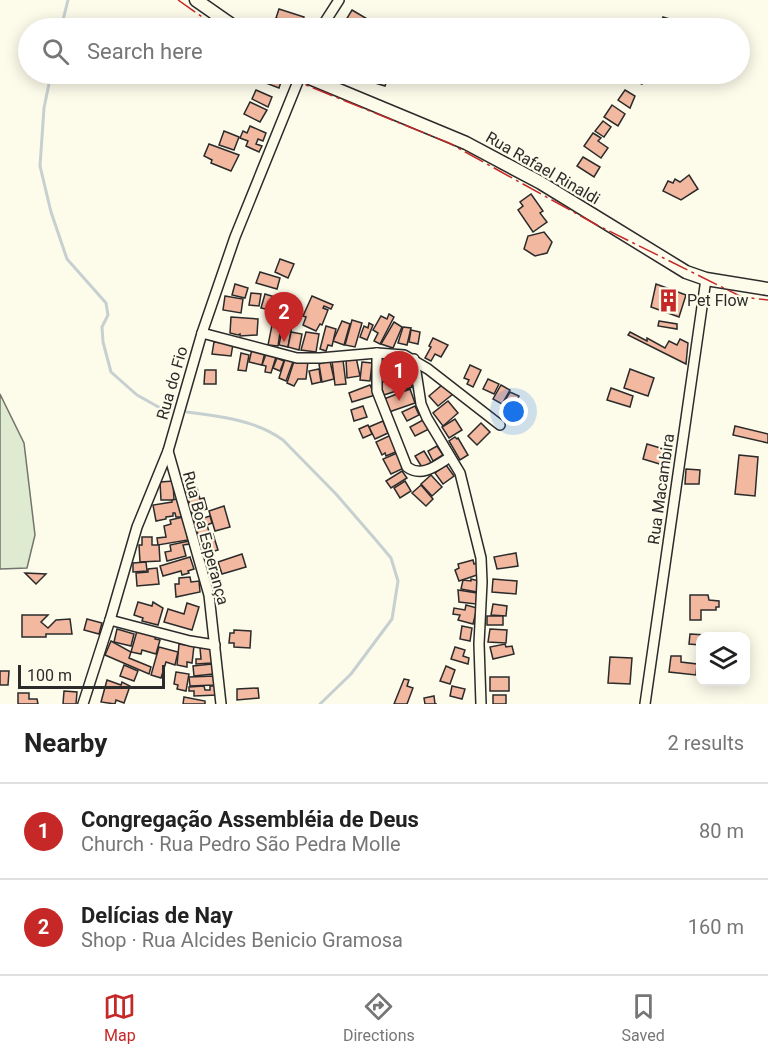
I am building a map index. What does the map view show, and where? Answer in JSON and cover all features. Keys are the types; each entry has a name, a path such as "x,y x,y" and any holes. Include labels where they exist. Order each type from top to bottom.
{"street":[{"path":"196,0 222,18"},
{"path":"327,18 339,0"},
{"name":"Rua do Fio","path":"83,704 137,527 168,451 202,333 234,237 297,84"},
{"name":"Rua Rafael Rinaldi","path":"325,84 466,143 541,183 686,272 706,279 768,289"},
{"name":"Rua Macambira","path":"645,704 706,279"},
{"path":"202,333 297,358 377,353 404,354 414,359 500,425"},
{"path":"377,353 377,391 407,467 412,471 423,472 450,457"},
{"path":"414,359 421,404 460,473 481,558 479,644 481,704"},
{"name":"Rua Boa Esperança","path":"168,451 184,513 207,585 221,704"},
{"path":"110,620 190,641 215,645"}],"green space":[{"path":"0,394 24,443 35,535 27,568 0,569"}],"building":[{"path":"279,9 304,17 304,18 276,18"},
{"path":"352,10 366,18 347,18"},
{"path":"268,84 280,84 279,88"},
{"path":"256,90 272,97 268,107 252,99"},
{"path":"625,90 635,96 630,108 618,100"},
{"path":"250,102 267,110 260,122 244,114"},
{"path":"612,105 625,114 618,126 604,117"},
{"path":"603,121 611,127 604,137 595,131"},
{"path":"250,126 266,133 263,141 258,139 256,144 262,146 259,152 246,146 248,141 240,138 243,131 247,133"},
{"path":"224,131 239,137 234,150 219,145"},
{"path":"593,133 601,138 598,141 608,148 601,158 584,146"},
{"path":"209,144 239,155 231,171 211,163 212,160 204,156"},
{"path":"583,157 600,167 594,177 577,166"},
{"path":"689,175 698,189 681,200 663,191 668,181 673,183 675,179 680,182"},
{"path":"531,194 543,211 540,213 547,222 533,232 518,210 523,206 520,202"},
{"path":"544,232 552,242 547,253 535,256 524,249 528,236"},
{"path":"280,259 294,264 288,278 275,272"},
{"path":"260,272 280,278 277,289 256,283"},
{"path":"235,284 248,288 245,298 232,295"},
{"name":"Pet Flow","path":"656,284 686,295 679,317 651,307"},
{"path":"251,293 261,294 259,306 249,305"},
{"path":"265,294 278,298 275,311 261,308"},
{"path":"225,296 243,299 241,313 223,310"},
{"path":"312,296 333,305 331,309 324,306 323,308 328,310 322,325 320,324 316,331 303,325 306,317 303,316"},
{"path":"389,314 394,317 380,344 374,341 378,333 373,330 381,316 387,319"},
{"path":"231,317 258,319 257,335 240,336 240,334 230,333"},
{"path":"284,320 293,321 288,347 279,345"},
{"path":"352,320 362,323 355,347 345,345"},
{"path":"342,321 350,324 344,345 333,341"},
{"path":"659,321 677,324 677,329 658,326"},
{"path":"394,322 402,327 393,348 381,344"},
{"path":"369,323 373,325 367,340 360,337 364,326 368,328"},
{"path":"272,325 281,326 278,346 268,345"},
{"path":"326,326 336,329 332,346 328,345 326,351 320,349"},
{"path":"403,327 411,328 407,345 398,343"},
{"path":"411,330 420,332 418,344 409,342"},
{"path":"291,332 302,334 299,350 288,347"},
{"path":"306,332 319,334 316,352 301,350"},
{"path":"630,332 665,348 669,341 677,345 680,339 688,343 686,364 628,335"},
{"path":"433,338 448,345 441,357 435,354 431,361 425,358"},
{"path":"214,342 233,344 231,356 212,354"},
{"path":"252,349 265,352 262,365 249,362"},
{"path":"241,353 249,355 246,371 238,370"},
{"path":"266,354 276,357 271,373 265,372 266,366 262,365"},
{"path":"286,356 294,359 286,381 279,378"},
{"path":"356,357 360,376 347,378 346,359"},
{"path":"381,357 390,357 390,371 381,371"},
{"path":"401,357 402,361 410,360 414,370 397,375 397,373 394,374 391,364 394,363 393,359"},
{"path":"277,358 284,361 280,371 273,368"},
{"path":"295,358 308,361 306,379 298,379 294,386 287,383"},
{"path":"343,360 346,384 335,385 332,361"},
{"path":"330,361 334,379 322,382 319,364"},
{"path":"362,362 372,363 370,381 360,380"},
{"path":"470,365 481,370 473,387 467,384 469,380 464,378"},
{"path":"319,369 321,382 312,384 309,371"},
{"path":"630,369 654,378 648,396 624,388"},
{"path":"205,370 216,370 216,384 204,384"},
{"path":"408,375 412,387 398,392 394,380"},
{"path":"392,379 396,391 384,395 380,383"},
{"path":"488,379 499,384 494,394 483,389"},
{"path":"370,385 374,394 372,396 352,402 349,393"},
{"path":"442,385 453,394 438,406 429,396"},
{"path":"501,385 510,390 502,404 493,399"},
{"path":"611,388 633,396 630,407 607,400"},
{"path":"410,389 415,403 389,412 384,399"},
{"path":"510,392 519,396 509,414 500,409"},
{"path":"448,401 458,413 443,426 433,413"},
{"path":"515,405 523,408 518,421 510,417"},
{"path":"363,406 367,417 354,421 351,410"},
{"path":"415,406 419,415 407,421 402,412"},
{"path":"455,419 462,430 449,438 442,427"},
{"path":"423,420 429,429 415,436 410,427"},
{"path":"383,421 388,433 375,439 369,427"},
{"path":"481,423 490,432 477,445 468,436"},
{"path":"368,425 372,434 363,438 359,429"},
{"path":"735,426 768,434 768,443 733,435"},
{"path":"391,435 398,451 386,456 385,453 382,455 376,442"},
{"path":"455,437 458,438 468,455 460,460 449,441"},
{"path":"647,444 667,450 663,465 643,459"},
{"path":"437,446 443,455 433,461 428,451"},
{"path":"424,451 432,464 423,469 415,456"},
{"path":"397,453 404,468 391,474 383,459"},
{"path":"739,455 758,457 755,496 735,494"},
{"path":"446,465 454,476 443,484 435,473"},
{"path":"686,469 700,470 699,484 685,484"},
{"path":"402,471 407,478 391,488 386,481"},
{"path":"431,475 442,487 432,496 421,484"},
{"path":"173,481 174,500 161,500 160,482"},
{"path":"405,481 411,491 400,498 394,488"},
{"path":"421,485 433,499 426,506 412,493"},
{"path":"197,488 200,499 204,498 207,509 192,513 186,491"},
{"path":"177,499 182,517 176,517 173,513 173,516 156,521 153,505"},
{"path":"224,506 230,527 215,531 209,511"},
{"path":"210,516 212,523 207,525 210,535 213,534 218,550 204,554 194,521"},
{"path":"183,517 188,540 158,545 157,538 166,537 164,526 171,524 170,520"},
{"path":"142,537 152,537 152,545 159,545 160,561 140,562 139,545 142,545"},
{"path":"189,541 189,544 183,545 186,556 167,561 165,552 171,551 170,545"},
{"path":"516,553 518,566 497,569 494,557"},
{"path":"242,554 246,567 222,574 218,562"},
{"path":"190,557 194,569 188,571 189,573 182,575 181,571 163,576 160,566"},
{"path":"473,560 474,564 477,563 480,574 459,581 455,570 459,568 458,564"},
{"path":"146,562 147,571 133,572 133,563"},
{"path":"157,568 159,584 137,586 136,573 148,572 148,569"},
{"path":"25,573 46,574 36,584"},
{"path":"190,577 191,582 199,581 200,592 176,597 175,584 179,584 179,578"},
{"path":"471,579 479,581 477,592 461,589 463,580 471,581"},
{"path":"493,579 517,581 516,594 492,592"},
{"path":"458,590 477,593 476,604 459,602"},
{"path":"690,595 708,595 709,600 719,601 719,607 716,607 716,610 701,610 701,620 690,620"},
{"path":"138,602 152,606 153,602 163,608 158,625 142,621 143,618 134,615"},
{"path":"187,603 199,607 192,630 164,622 168,609 184,614"},
{"path":"493,604 507,606 506,616 491,615"},
{"path":"466,605 477,608 473,624 458,620 460,615 453,614 454,608 465,610"},
{"path":"22,615 48,615 41,622 48,628 56,620 70,619 72,634 22,637"},
{"path":"487,616 503,616 503,625 487,625"},
{"path":"87,619 102,623 99,634 84,630"},
{"path":"462,626 472,628 470,641 460,639"},
{"path":"117,629 134,634 131,646 114,642"},
{"path":"490,629 507,630 506,643 488,642"},
{"path":"234,630 251,631 250,648 234,647 234,643 229,643 230,633 234,633"},
{"path":"137,631 156,636 155,639 160,640 156,654 142,650 141,654 131,652"},
{"path":"690,634 696,634 696,645 689,644"},
{"path":"111,641 131,652 129,658 151,667 149,674 105,655"},
{"path":"179,644 194,646 192,663 187,662 187,667 177,665"},
{"path":"505,644 506,647 512,646 514,654 493,659 490,647"},
{"path":"159,647 178,652 175,665 166,662 161,678 151,675"},
{"path":"211,647 212,663 196,664 196,659 201,659 200,648"},
{"path":"455,647 465,650 463,656 469,658 468,664 451,659"},
{"path":"671,656 681,656 681,662 696,664 696,675 669,672"},
{"path":"610,657 632,658 630,684 608,683"},
{"path":"212,664 213,674 194,676 193,666"},
{"path":"124,665 138,671 134,681 120,676"},
{"path":"446,666 455,670 450,684 440,681"},
{"path":"0,671 9,671 8,685 0,685"},
{"path":"176,672 189,674 186,691 177,689 178,685 174,684"},
{"path":"214,676 214,685 190,686 189,677"},
{"path":"490,677 509,677 509,691 490,691"},
{"path":"404,679 409,680 407,686 413,688 407,704 394,704"},
{"path":"107,680 121,685 122,682 130,686 124,703 116,700 115,704 101,702"},
{"path":"204,686 205,690 210,690 210,686 217,686 217,695 194,696 194,691 189,691 189,687"},
{"path":"452,686 465,689 462,699 450,696"},
{"path":"258,688 259,698 237,700 237,689"},
{"path":"64,691 77,692 76,704 63,704"},
{"path":"18,693 29,693 29,699 37,699 38,704 18,704"},
{"path":"493,695 506,695 506,704 493,704"},
{"path":"434,696 435,704 425,704 424,698"},
{"path":"184,697 205,701 205,704 183,704"}],"waterway":[{"path":"64,18 68,0"},
{"path":"49,84 44,108 40,166 51,212 67,259 106,303 108,315 102,327 103,342 111,372 137,395 162,409 171,410"},
{"path":"187,412 249,423 283,440 336,494 391,558 398,581 392,619 351,674 320,704"}],"power":[{"path":"178,0 204,18"},
{"path":"303,84 449,143 597,225 742,297 768,300"}],"place":[{"name":"Pet Flow","path":"669,300"},
{"name":"Delícias de Nay","path":"284,342"},
{"name":"Congregação Assembléia de Deus","path":"399,401"}]}
